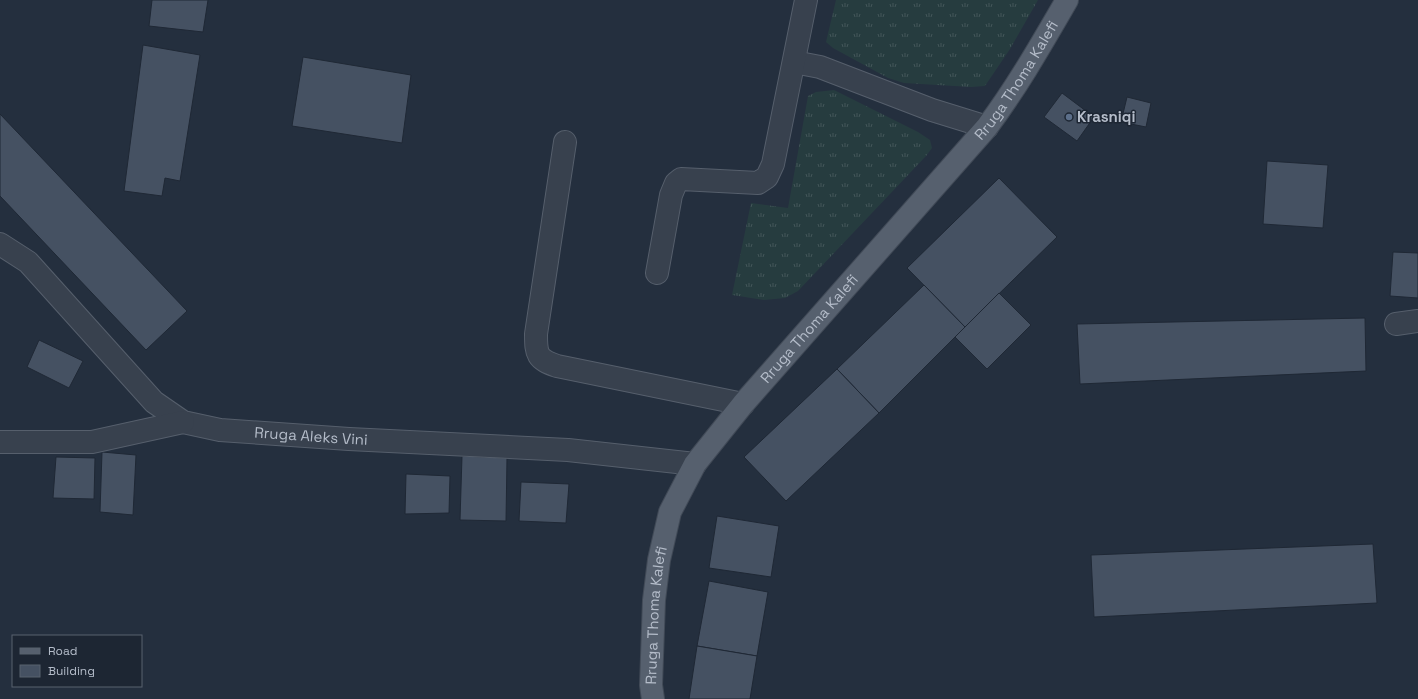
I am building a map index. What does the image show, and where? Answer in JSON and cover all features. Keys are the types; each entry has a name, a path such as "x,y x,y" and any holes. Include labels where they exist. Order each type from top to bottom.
{"main road":[{"name":"Rruga Thoma Kalefi","path":"653,699 651,685 654,600 659,560 670,512 695,464 743,404 987,127 1017,83 1067,0"}],"street":[{"path":"657,273 671,195 676,184 681,179 758,183 767,177 773,164 806,0"},
{"path":"794,62 820,67 932,110 987,127"},
{"path":"565,142 536,334 536,348 539,356 545,362 557,366 743,404"},
{"name":"Rruga Aleks Vini","path":"0,244 28,262 154,402 183,422 220,430 349,439 568,450 695,464"},
{"path":"1396,324 1418,321"},
{"path":"0,442 92,442 183,422"}],"green space":[{"path":"836,0 1038,0 1010,49 985,86 971,87 904,83 888,78 833,48 826,42"},
{"path":"834,90 918,132 930,140 932,148 798,291 785,298 764,300 732,295 751,203 788,208 808,96 816,92"}],"building":[{"path":"152,0 208,0 203,32 149,26"},
{"path":"143,45 200,55 180,181 165,178 162,196 124,191"},
{"path":"303,57 411,75 402,143 292,126"},
{"name":"Krasniqi","path":"1062,93 1094,117 1077,141 1044,117"},
{"path":"1127,97 1151,103 1146,127 1121,122"},
{"path":"0,114 187,311 146,350 0,196"},
{"path":"1267,161 1328,165 1323,228 1263,224"},
{"path":"999,178 1057,237 965,327 907,268"},
{"path":"1393,252 1418,253 1418,298 1390,296"},
{"path":"924,285 965,327 879,413 837,369"},
{"path":"999,293 1031,325 987,369 955,337"},
{"path":"1365,318 1366,371 1080,384 1077,324"},
{"path":"39,340 83,361 69,388 27,367"},
{"path":"837,369 879,413 786,501 744,457"},
{"path":"102,452 136,455 133,515 100,512"},
{"path":"462,456 507,458 506,521 460,520"},
{"path":"56,457 95,458 94,499 53,498"},
{"path":"406,474 450,476 449,513 405,514"},
{"path":"521,482 569,484 566,523 519,521"},
{"path":"717,516 779,526 771,577 709,568"},
{"path":"1373,544 1377,603 1094,617 1091,555"},
{"path":"709,581 768,592 757,656 697,646"},
{"path":"697,646 757,656 750,699 689,699"}],"place":[{"name":"Krasniqi","path":"1069,117"}]}
